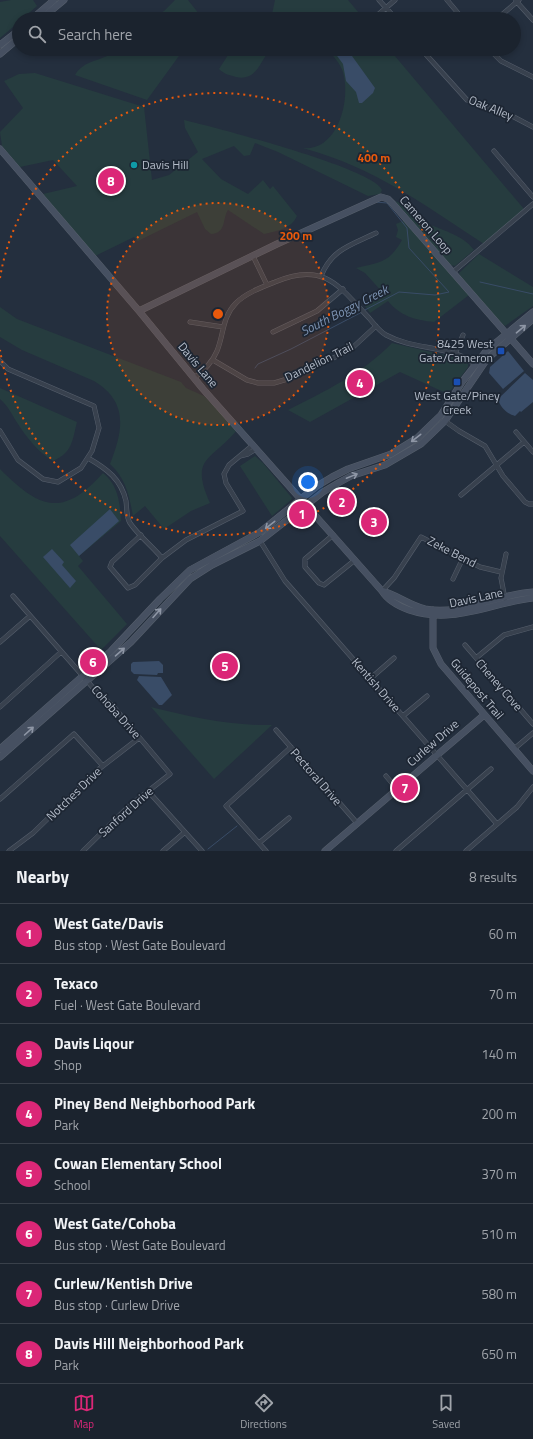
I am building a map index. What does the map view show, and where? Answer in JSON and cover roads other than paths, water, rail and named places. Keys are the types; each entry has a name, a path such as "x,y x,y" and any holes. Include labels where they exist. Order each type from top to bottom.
{"street":[{"path":"46,12 54,0"},
{"path":"43,12 64,0"},
{"path":"379,0 390,12"},
{"path":"381,12 395,0"},
{"path":"447,0 458,12"},
{"path":"505,12 517,1 533,20"},
{"path":"0,45 12,36"},
{"path":"0,54 12,44"},
{"name":"Oak Alley","path":"428,56 467,100 512,116 533,127"},
{"path":"497,56 508,66 533,77"},
{"name":"Davis Lane","path":"0,149 139,311 194,378 302,498 382,591 386,598 405,609 461,615 533,592"},
{"path":"494,151 533,197"},
{"name":"Cameron Loop","path":"139,311 253,256 382,197 388,199 393,204 533,364"},
{"path":"452,272 533,205"},
{"path":"321,276 325,265 333,255 376,233"},
{"path":"253,256 267,285"},
{"path":"194,378 213,360 219,344 222,327 229,311 235,304 241,299 267,285 298,274 321,276 331,280 343,289 364,314 385,335 400,342 455,354 475,364"},
{"path":"273,332 318,311 343,289"},
{"path":"0,757 85,678 160,598 186,574 202,562 260,532 302,498 332,477 348,469 391,454 417,438 439,417 475,364 533,312"},
{"path":"0,749 85,678 131,642 190,579 212,565 260,541 340,482 351,476 385,465 402,457 425,441 446,421 480,368 508,336 533,319"},
{"path":"190,322 222,327"},
{"name":"Dandelion Trail","path":"213,360 247,380 258,383 274,383 291,378 350,350 376,326"},
{"path":"455,354 463,335"},
{"path":"0,361 8,369 94,406 99,428 92,451 81,468 58,482 43,479 18,460 0,431"},
{"path":"456,391 455,398 444,417 446,421 466,436 481,443 503,476 526,502 533,504"},
{"path":"425,441 439,422 439,417"},
{"path":"516,432 533,452"},
{"path":"461,495 524,442"},
{"path":"141,535 110,564 110,569 125,586 133,588 162,558 186,540 243,511 230,490 224,476 229,465 240,456 248,454 255,447"},
{"path":"88,458 109,471 118,481 124,494 129,521 162,558"},
{"path":"333,535 305,559 305,567 319,582 324,584 355,560"},
{"name":"Zeke Bend","path":"382,591 394,578 421,537 487,570 501,572"},
{"name":"Kentish Drive","path":"260,541 285,581 497,824"},
{"path":"221,552 230,556"},
{"path":"505,600 501,572 506,554"},
{"path":"453,579 463,558"},
{"path":"169,601 168,596 186,574"},
{"name":"Cohoba Drive","path":"13,596 95,690 109,702 170,774"},
{"name":"Davis Lane","path":"505,600 533,598"},
{"name":"Guidepost Trail","path":"432,613 432,640 436,656 484,715 533,771"},
{"path":"0,642 30,616"},
{"path":"476,658 504,635 533,627"},
{"name":"Cheney Cove","path":"465,645 533,724"},
{"path":"0,706 61,652"},
{"path":"371,678 394,658"},
{"path":"404,716 427,696"},
{"name":"Curlew Drive","path":"324,851 484,715"},
{"name":"Pectoral Drive","path":"276,730 357,823"},
{"path":"514,749 533,733"},
{"path":"0,799 74,734 103,766"},
{"name":"Notches Drive","path":"9,851 37,829 103,766 140,738"},
{"path":"266,851 226,806 291,747"},
{"path":"396,851 491,769"},
{"name":"Sanford Drive","path":"83,851 128,807 170,774"},
{"path":"386,776 397,789"},
{"path":"466,851 517,807 533,786"},
{"path":"148,791 202,851"},
{"path":"260,843 289,818"},
{"path":"163,851 185,832"}],"water":[{"path":"337,56 352,56 375,88 373,93 362,103 359,103 356,92 346,81 343,64"},
{"path":"508,351 524,371 503,389 489,373 490,367"},
{"path":"525,373 533,380 533,402 515,416 504,410 498,399"},
{"path":"110,509 119,521 79,556 70,545"},
{"path":"52,549 64,562 62,565 76,581 70,588 43,557"},
{"path":"159,661 163,665 163,673 158,673 157,675 134,674 131,671 131,664 133,662"},
{"path":"139,676 161,677 172,695 162,705 159,705 137,680"}],"waterway":[{"path":"365,310 399,292 435,295 449,292 409,248 407,228 387,203 376,202"},
{"name":"South Boggy Creek","path":"480,282 533,294"},
{"name":"South Boggy Creek","path":"255,368 258,364 291,349 362,312"},
{"path":"208,849 237,826"}],"place":[{"name":"Davis Hill","path":"134,165"},
{"name":"Davis Hill Neighborhood Park","path":"111,181"},
{"name":"8425 West Gate/Cameron","path":"501,351"},
{"name":"West Gate/Piney Creek","path":"457,382"},
{"name":"Piney Bend Neighborhood Park","path":"360,383"},
{"name":"Texaco","path":"342,502"},
{"name":"West Gate/Davis","path":"302,514"},
{"name":"Davis Liqour","path":"374,522"},
{"name":"West Gate/Cohoba","path":"93,662"},
{"name":"Cowan Elementary School","path":"225,666"},
{"name":"Curlew/Kentish Drive","path":"405,788"}]}
